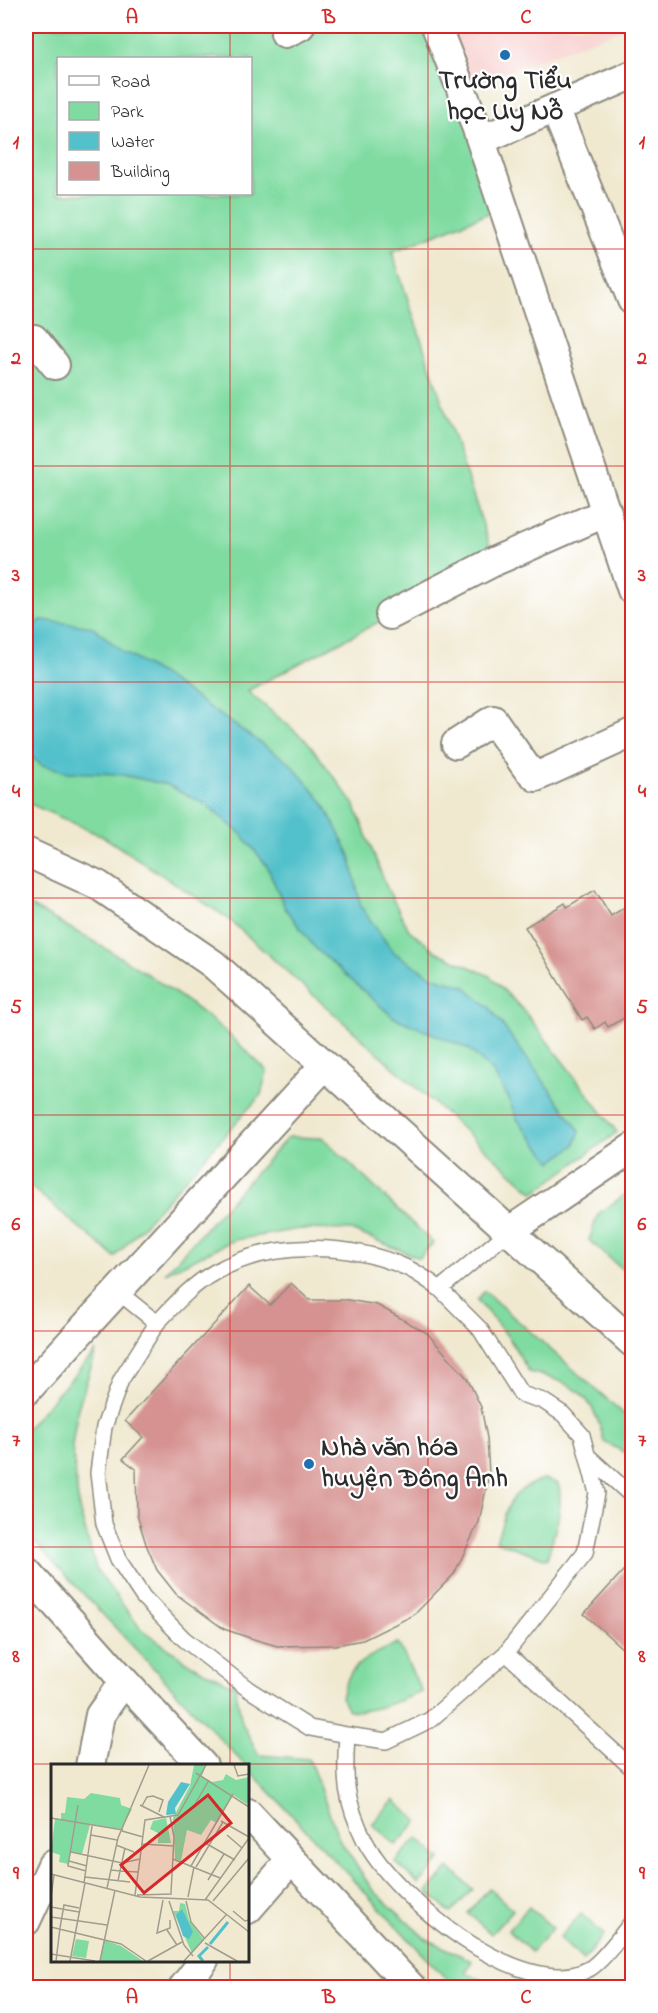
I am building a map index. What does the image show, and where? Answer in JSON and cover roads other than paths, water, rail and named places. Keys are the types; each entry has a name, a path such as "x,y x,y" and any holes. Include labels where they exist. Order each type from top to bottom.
{"street":[{"path":"436,26 481,140 633,591"},
{"path":"481,140 633,75"},
{"path":"555,108 633,300"},
{"path":"26,339 34,339 55,365"},
{"path":"390,615 495,561 607,512"},
{"path":"456,744 493,720 526,767 536,777 633,733"},
{"path":"26,852 98,885 213,964 508,1232 633,1342"},
{"path":"26,1391 324,1066"},
{"path":"508,1232 633,1148"},
{"path":"26,1571 201,1764"},
{"path":"90,1764 100,1715 124,1681"},
{"path":"249,1814 412,1988"},
{"path":"249,1908 291,1860"},
{"path":"26,1921 51,1867"},
{"path":"183,1988 202,1962"}],"lane":[{"path":"440,1289 508,1232"},
{"path":"299,1247 360,1252 407,1267 440,1289 480,1329 521,1394 543,1401 563,1414 582,1436 590,1458 597,1493 585,1553 506,1653 430,1720 386,1741 310,1728 248,1689 184,1639 143,1597 118,1559 104,1524 98,1473 104,1427 121,1380 157,1323 176,1303 214,1272 243,1260 299,1247"},
{"path":"117,1291 157,1323"},
{"path":"590,1458 633,1496"},
{"path":"506,1653 633,1768"},
{"path":"347,1735 344,1782 366,1842 384,1870 404,1891 465,1939 498,1960 524,1972 558,1978 590,1969 633,1922"}],"water":[{"path":"42,620 93,627 123,652 159,673 290,763 323,802 350,856 361,907 393,952 431,976 464,986 490,1008 580,1131 574,1146 552,1162 517,1119 508,1097 493,1072 469,1049 393,1017 315,948 285,908 267,866 242,835 208,806 168,785 118,774 68,772 42,765 26,753 26,629"}],"place":[{"name":"Trường Tiểu học Uy Nỗ","path":"505,55"},
{"name":"Nhà văn hóa huyện Đông Anh","path":"309,1464"}]}
